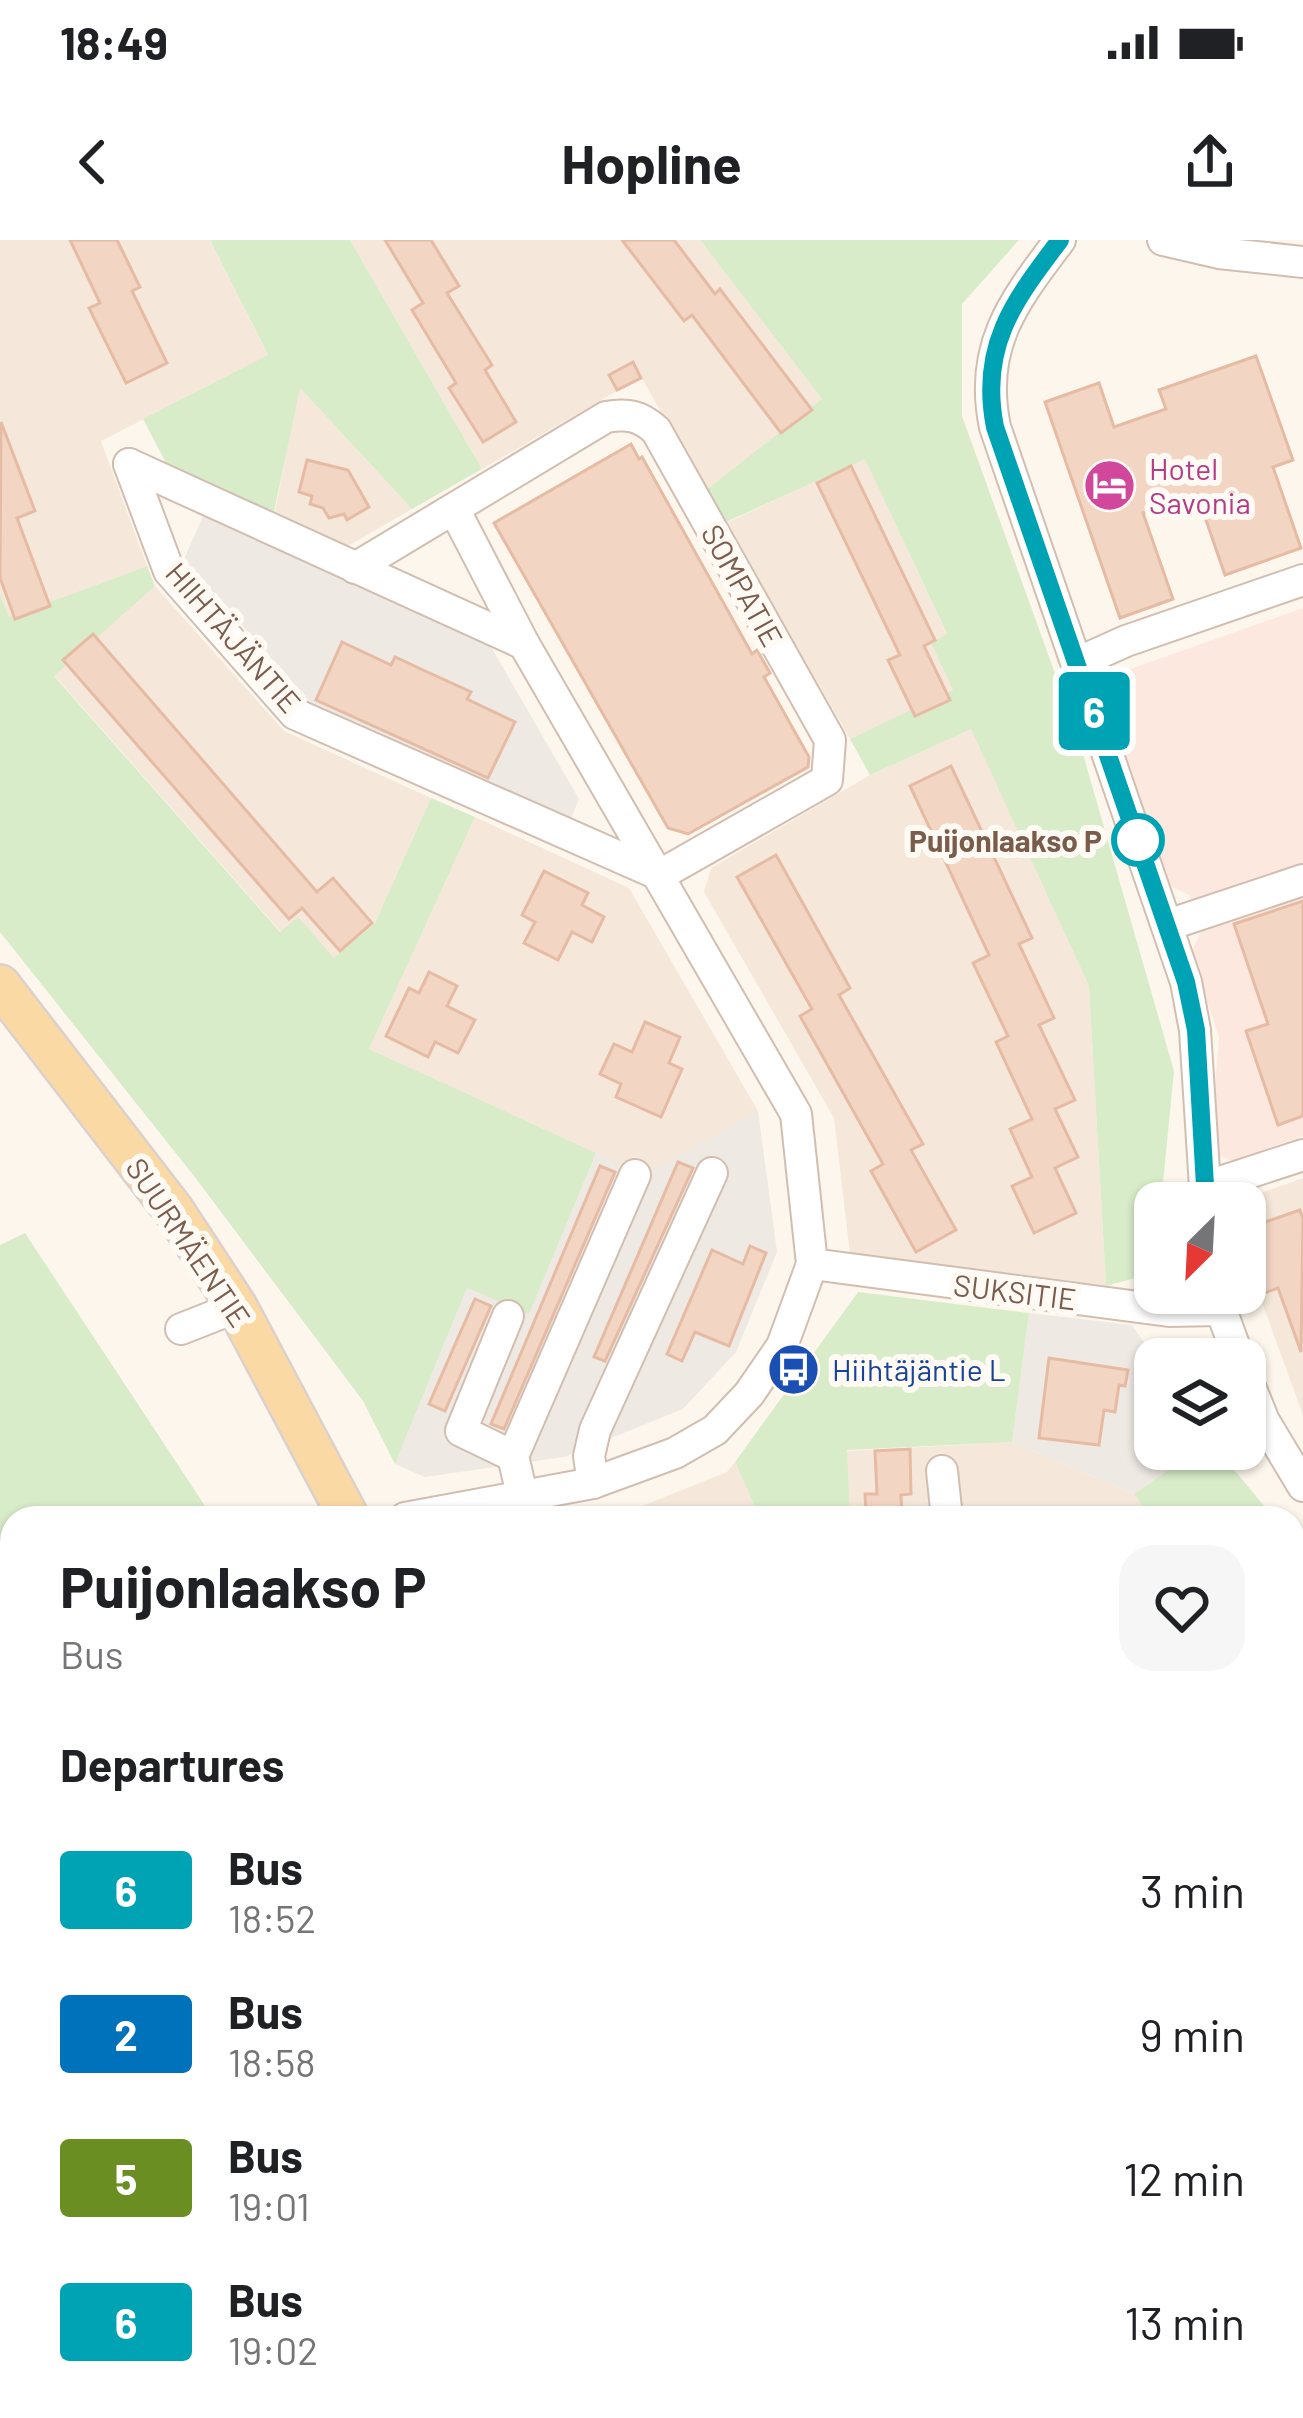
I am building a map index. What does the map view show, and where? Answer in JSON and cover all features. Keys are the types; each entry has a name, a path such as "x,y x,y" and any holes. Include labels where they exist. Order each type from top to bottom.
{"main road":[{"name":"SUURMÄENTIE","path":"0,985 174,1211 237,1307 344,1506"}],"street":[{"path":"1060,240 1018,295 997,340 990,401 1186,982 1196,1030 1204,1182"},
{"path":"1162,240 1219,253 1303,262"},
{"name":"SOMPATIE","path":"356,568 606,416 642,418 656,430 830,740 831,760 827,780 661,875"},
{"name":"HIIHTÄJÄNTIE","path":"524,644 129,464 169,571 295,714 661,875"},
{"path":"454,509 524,644 796,1114 812,1264 782,1346 716,1430 675,1453 593,1483 480,1506"},
{"path":"1077,663 1126,641 1303,580"},
{"path":"1168,926 1303,880"},
{"path":"1237,1182 1303,1155"},
{"path":"593,1483 589,1456 595,1430 712,1173"},
{"path":"523,1499 513,1456 635,1175"},
{"name":"SUKSITIE","path":"812,1264 1134,1306"},
{"path":"181,1329 237,1307"},
{"path":"508,1316 461,1431 513,1456"},
{"path":"1266,1424 1303,1486"},
{"path":"942,1471 946,1506"}],"shaded area":[{"path":"0,240 210,240 268,356 101,441 147,566 9,617 0,594"},
{"path":"350,240 700,240 822,399 706,490 641,377 482,469"},
{"path":"299,387 412,509 348,546 275,512"},
{"path":"865,458 947,635 931,643 954,691 850,739 726,523"},
{"path":"203,516 491,647 579,799 570,821 310,703 184,559"},
{"path":"155,586 284,731 431,798 375,923 335,958 281,932 54,675"},
{"path":"1303,608 1303,1136 1232,1161 1210,1151 1219,1037 1191,954 1201,931 1189,895 1166,884 1102,697 1113,675"},
{"path":"971,728 1089,986 1106,1286 850,1254 834,1118 704,892 711,868 870,775"},
{"path":"475,817 629,888 758,1111 645,1176 369,1049"},
{"path":"758,1111 777,1252 736,1352 683,1409 564,1457 425,1477 395,1464 467,1288 529,1313 596,1153 645,1175"},
{"path":"1303,1178 1303,1415 1266,1314 1266,1191"},
{"path":"1029,1313 1132,1325 1141,1338 1134,1338 1134,1470 1168,1470 1134,1494 1012,1442"},
{"path":"1012,1442 1134,1494 1142,1506 849,1506 846,1451"},
{"path":"735,1462 755,1506 642,1506 727,1472"}],"green space":[{"path":"210,240 350,240 482,469 412,509 300,388 274,512 166,463 143,419 268,355"},
{"path":"700,240 1019,240 962,304 962,416 1079,740 1174,1071 1163,1182 1134,1182 1134,1278 1106,1286 1089,986 971,729 870,775 850,739 953,690 931,643 947,634 865,459 726,522 706,490 822,399"},
{"path":"147,566 155,586 54,676 280,932 298,917 334,958 375,923 431,798 475,817 369,1049 596,1153 529,1314 467,1288 395,1464 363,1401 194,1176 0,932 0,594 9,617"},
{"path":"25,1233 205,1506 0,1506 0,1245"},
{"path":"858,1292 1029,1313 1012,1442 847,1450 849,1506 755,1506 735,1462"},
{"path":"1168,1470 1234,1470 1264,1506 1142,1506 1134,1494"}],"building":[{"path":"70,240 117,240 140,287 132,291 167,363 126,383 89,308 100,303"},
{"path":"385,240 431,240 459,286 447,293 492,365 485,370 516,422 483,442 449,388 456,383 412,310 423,303"},
{"path":"622,240 674,240 715,294 720,289 812,410 781,433 692,315 684,321"},
{"path":"1256,356 1293,460 1273,467 1301,548 1225,575 1197,494 1143,513 1173,599 1120,618 1045,402 1099,383 1114,427 1166,409 1159,390"},
{"path":"633,362 641,378 617,390 609,375"},
{"path":"1,422 35,511 17,518 50,606 15,619 0,578"},
{"path":"631,444 752,654 757,650 770,673 764,677 809,757 808,767 688,834 668,828 494,523"},
{"path":"307,460 348,470 369,507 347,520 344,514 329,518 323,508 310,504 312,496 299,492"},
{"path":"851,466 935,640 924,646 950,700 915,716 888,660 900,655 817,483"},
{"path":"93,634 317,892 333,878 372,923 340,951 302,908 289,919 63,660"},
{"path":"342,642 391,665 395,657 471,692 467,699 515,722 488,778 316,700"},
{"path":"951,766 1032,938 1019,944 1054,1018 1039,1025 1075,1100 1055,1109 1078,1157 1055,1168 1076,1213 1034,1233 1012,1186 1032,1177 1010,1129 1032,1119 996,1042 1008,1036 973,963 989,955 910,786"},
{"path":"776,855 850,988 839,995 923,1144 911,1150 956,1230 916,1252 871,1171 883,1164 800,1016 812,1009 737,877"},
{"path":"544,871 588,893 582,905 604,917 592,942 572,932 558,960 524,943 535,922 522,915"},
{"path":"1303,901 1303,1116 1278,1125 1246,1031 1268,1024 1234,924"},
{"path":"429,972 457,986 447,1006 475,1020 458,1053 435,1042 428,1057 386,1036 409,988 419,993"},
{"path":"645,1022 680,1037 669,1063 682,1069 661,1117 616,1097 621,1084 600,1074 614,1044 632,1052"},
{"path":"678,1162 693,1168 605,1361 594,1357"},
{"path":"600,1166 615,1172 504,1429 491,1424"},
{"path":"1300,1210 1303,1219 1301,1352 1278,1288 1266,1292 1266,1222"},
{"path":"750,1246 766,1253 729,1346 695,1332 682,1361 667,1354 712,1250 743,1264"},
{"path":"475,1299 491,1306 445,1411 429,1404"},
{"path":"1049,1358 1128,1370 1125,1386 1119,1385 1115,1412 1104,1410 1099,1445 1039,1438"},
{"path":"910,1449 911,1494 901,1495 901,1506 866,1506 865,1494 877,1494 875,1451"}],"bus line":[{"name":"6","path":"1060,240 1018,295 997,340 990,401 1186,982 1196,1030 1205,1182"}],"place":[{"name":"Hotel Savonia","path":"1110,485"},
{"name":"Puijonlaakso P","path":"1138,840"},
{"name":"Hiihtäjäntie L","path":"793,1369"}]}
